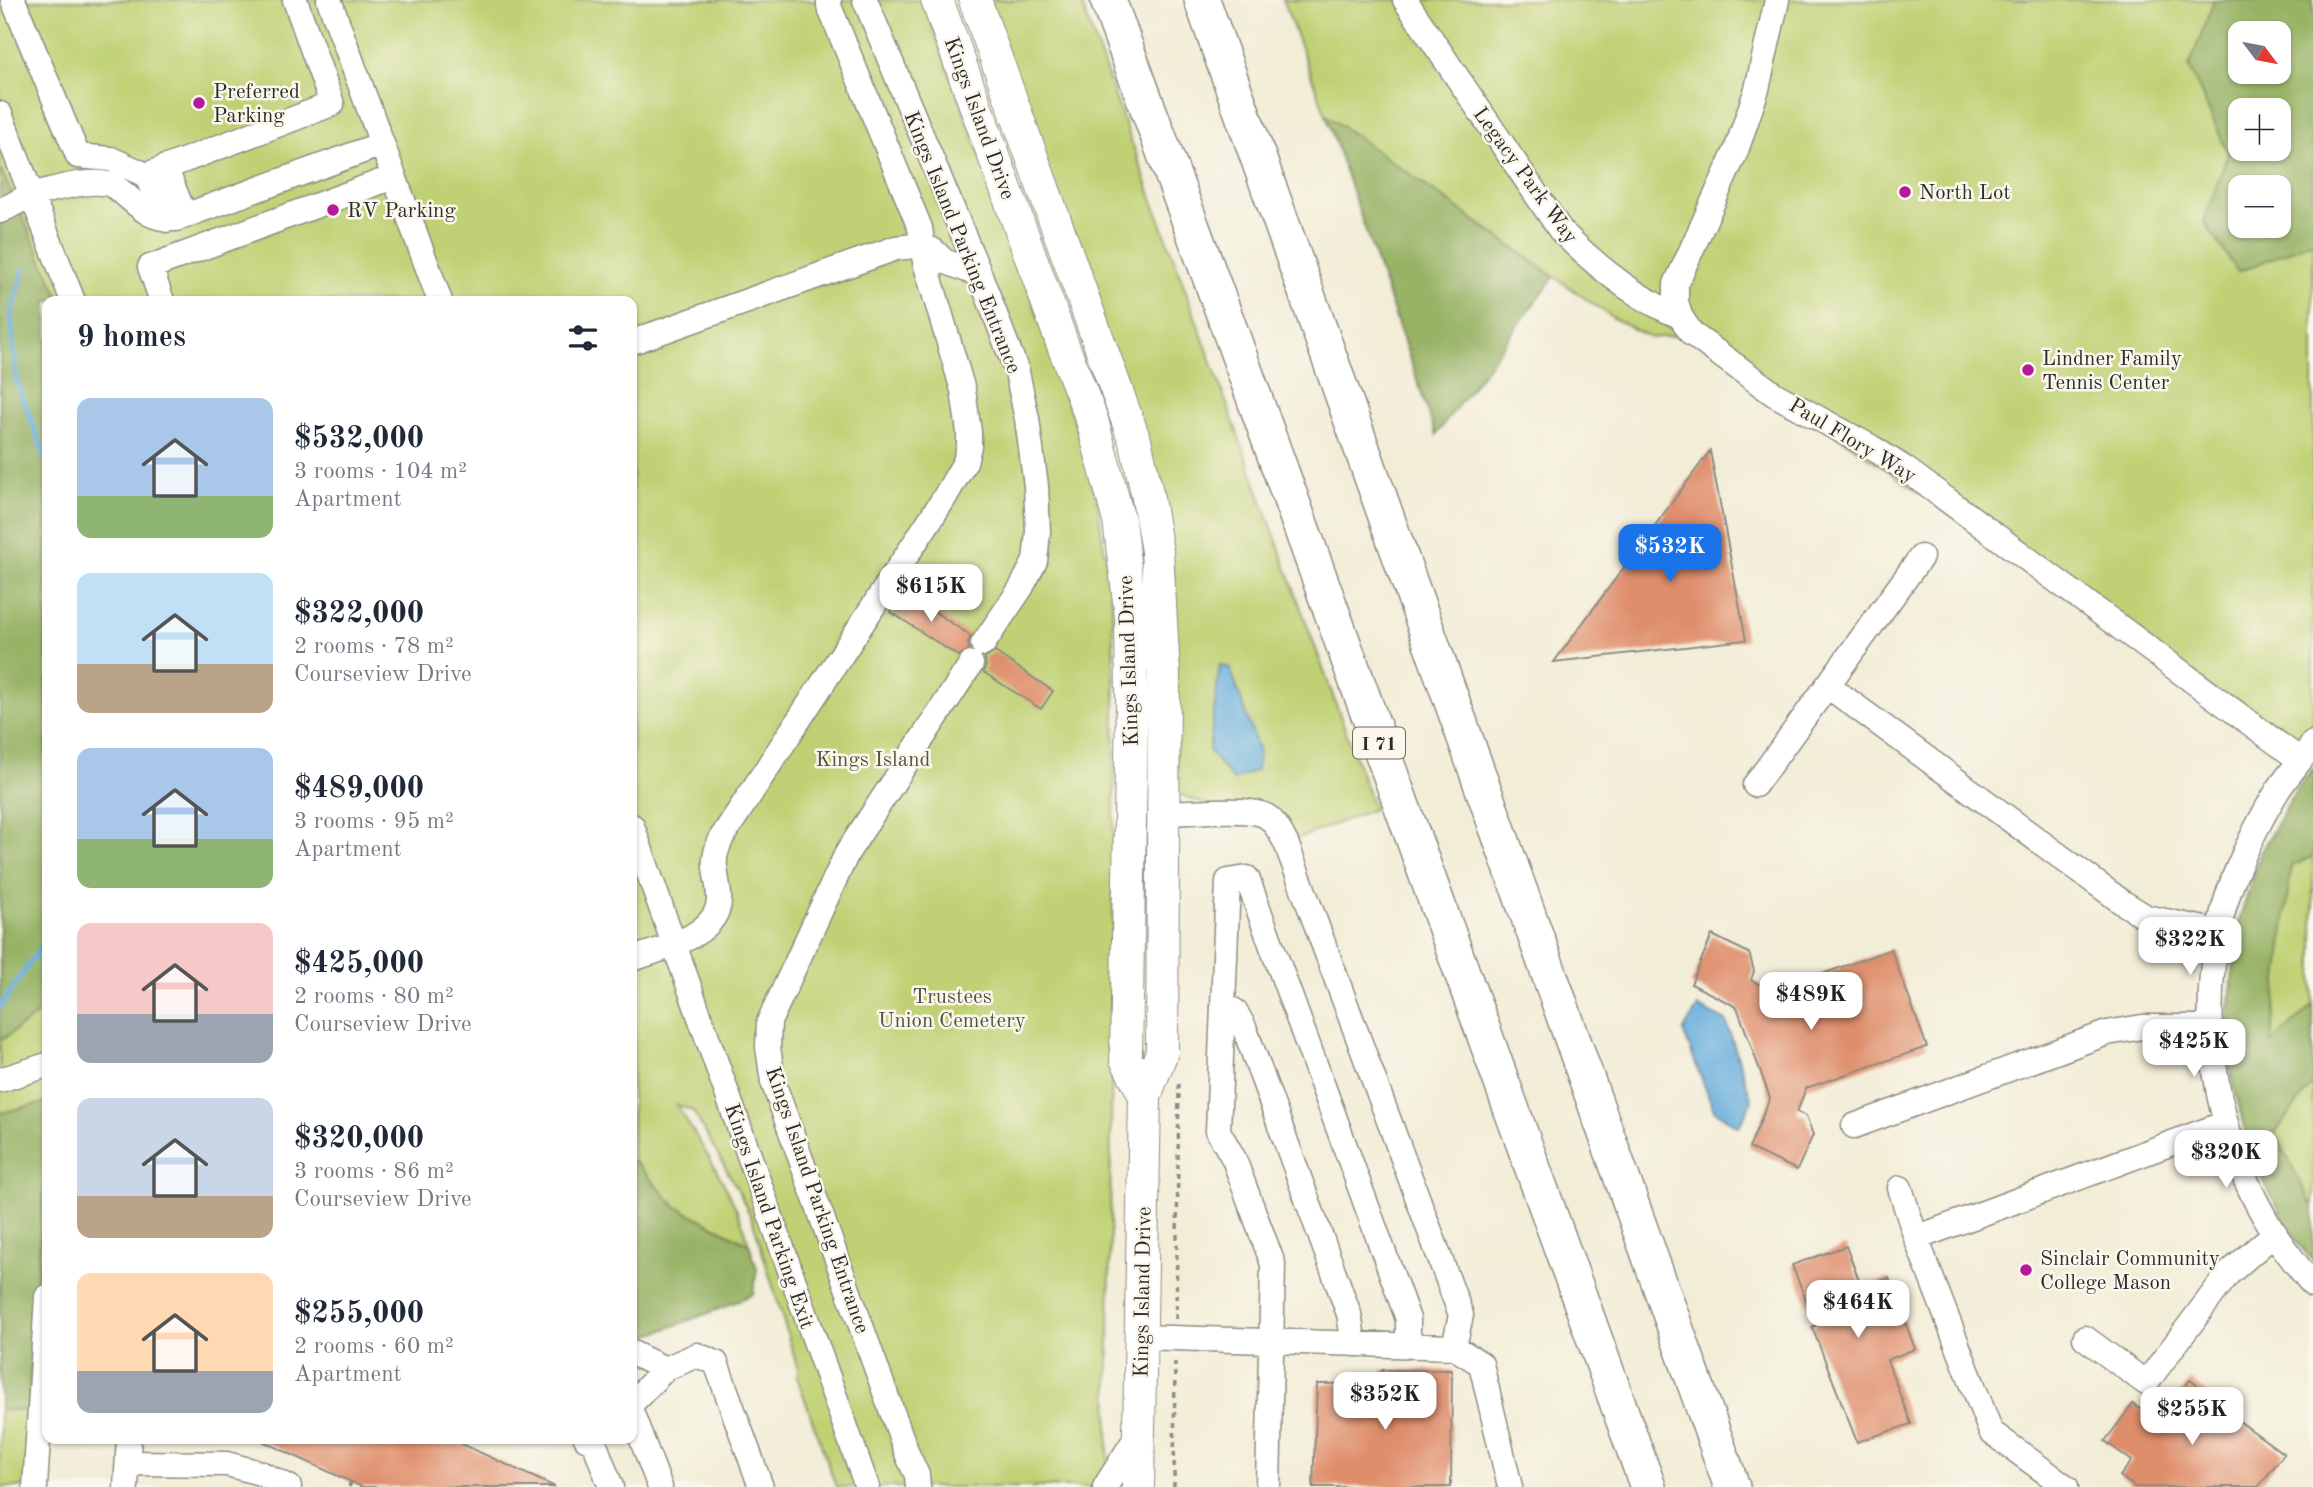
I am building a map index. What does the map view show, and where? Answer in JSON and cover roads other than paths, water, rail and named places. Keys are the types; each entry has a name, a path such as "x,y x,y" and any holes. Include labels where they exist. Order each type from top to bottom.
{"highway":[{"name":"I 71","path":"1108,0 1648,1487"},
{"path":"1202,0 1732,1487"}],"main road":[{"name":"Kings Island Drive","path":"937,0 1092,420 1119,521 1131,617 1126,1059 1145,1096"},
{"name":"Kings Island Drive","path":"975,0 1119,392 1139,456 1157,551 1164,674 1162,1052 1145,1096 1138,1487"}],"street":[{"path":"13,0 78,156 111,159 155,171 332,104 295,0"},
{"path":"329,0 438,296"},
{"path":"637,957 675,944 706,928 713,918 719,897 714,860 722,837 943,500 965,462 969,446 963,390 930,280 917,219 829,6 829,0"},
{"name":"Legacy Park Way","path":"1405,0 1561,231 1583,254 1610,275 1663,310 1680,316"},
{"path":"1680,316 1676,301 1676,284 1736,151 1757,89 1777,0"},
{"name":"Kings Island Parking Entrance","path":"863,1 980,275 1017,373 1027,419 1038,532 1035,561 1021,588 847,853 769,1023 768,1047 773,1082 908,1456 921,1483"},
{"path":"0,114 71,296"},
{"path":"0,211 33,195 93,181 106,182 149,214 176,218 382,144"},
{"path":"155,171 176,218"},
{"path":"160,296 150,267 380,181"},
{"path":"637,340 896,248 923,245 944,261 980,275"},
{"name":"Paul Flory Way","path":"1680,316 1692,334 1774,394 1905,468 2307,752"},
{"path":"1755,785 1921,557"},
{"path":"1828,686 2122,902 2146,917 2220,932"},
{"path":"2307,752 2279,789 2258,825 2234,877 2220,932 2212,988 2212,1027 2218,1087 2241,1169 2275,1233 2313,1284"},
{"path":"1165,813 1244,811 1266,816 1286,843 1461,1315 1454,1347"},
{"name":"Kings Island Parking Exit","path":"637,840 867,1487"},
{"path":"1268,1487 1273,1264 1234,1159 1218,1131 1228,881 1247,878 1408,1319 1408,1346"},
{"path":"1223,1005 1235,1011 1244,1027 1349,1314 1354,1344"},
{"path":"1854,1126 2107,1033 2141,1027 2212,1027"},
{"path":"0,1080 42,1067"},
{"path":"1916,1238 2226,1123"},
{"path":"1900,1188 1916,1238 1991,1432 2064,1486"},
{"path":"2085,1338 2146,1383 2228,1274 2275,1233"},
{"path":"1140,1337 1454,1347 1481,1364 1510,1487"},
{"path":"637,1355 665,1369"},
{"path":"637,1398 665,1369 697,1355 716,1363 761,1487"},
{"path":"36,1487 42,1383"},
{"path":"637,1427 660,1487"},
{"path":"1105,1487 1139,1433"},
{"path":"129,1444 127,1475 227,1464 260,1474 289,1487"},
{"path":"595,1444 611,1487"}],"water":[{"path":"1220,665 1230,668 1259,752 1257,770 1233,780 1209,751"},
{"path":"1698,1007 1726,1021 1752,1101 1739,1127 1714,1110 1683,1031"}],"waterway":[{"path":"24,269 11,314 16,379 42,449"},
{"path":"0,1007 42,945"}],"place":[{"name":"Preferred Parking","path":"199,103"},
{"name":"North Lot","path":"1905,192"},
{"name":"RV Parking","path":"333,210"},
{"name":"Lindner Family Tennis Center","path":"2028,370"},
{"name":"Sinclair Community College Mason","path":"2026,1270"}],"park label":[{"name":"Kings Island","path":"873,759"},
{"name":"Trustees Union Cemetery","path":"952,1008"}]}
